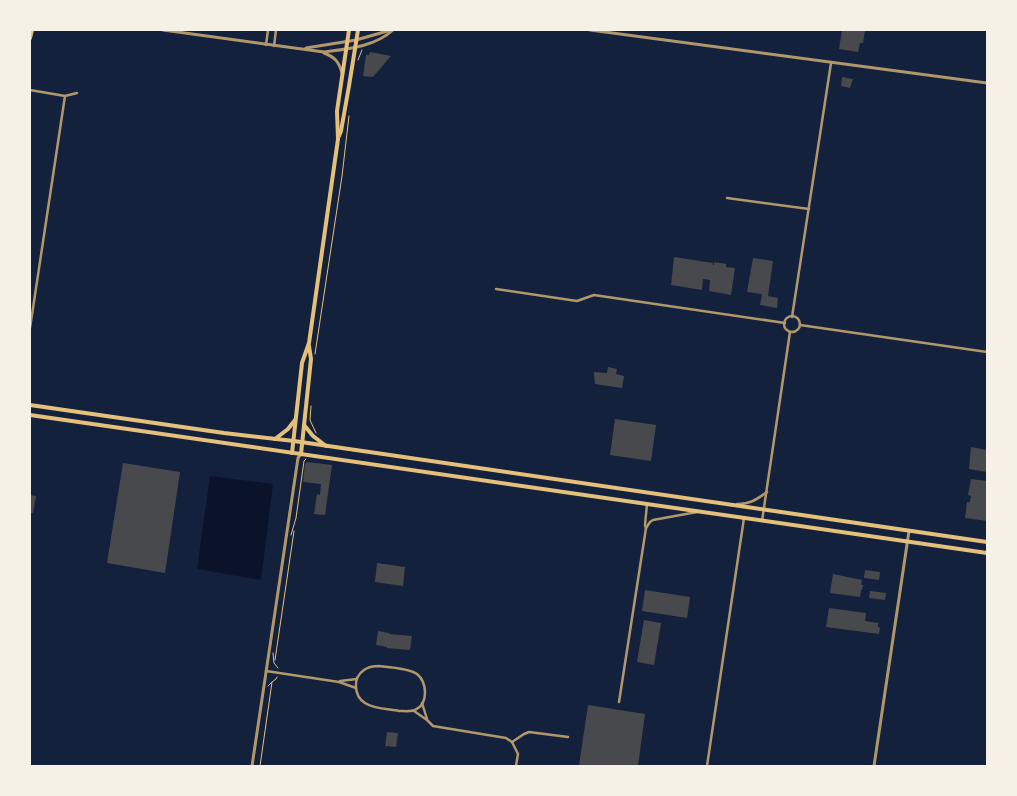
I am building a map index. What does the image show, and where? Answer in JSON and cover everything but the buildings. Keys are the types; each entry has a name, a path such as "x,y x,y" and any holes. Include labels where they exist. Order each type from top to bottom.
{"main road":[{"path":"30,38 32,30"},
{"path":"292,453 302,362 308,344 338,139 338,111 349,30"},
{"path":"338,139 348,95 358,30"},
{"path":"302,454 311,359 308,344"},
{"path":"30,405 294,441 722,505 987,542"},
{"path":"67,421 68,411"},
{"path":"30,415 987,553"},
{"path":"275,439 288,429 296,419"},
{"path":"304,425 313,436 327,447"},
{"path":"204,440 206,430"},
{"path":"486,481 487,470"}],"street":[{"path":"163,30 324,52 355,48 375,42 386,37 392,30"},
{"path":"266,44 268,30"},
{"path":"274,46 276,30"},
{"path":"371,30 379,33"},
{"path":"303,49 356,40 392,30"},
{"path":"590,30 987,83"},
{"path":"324,52 336,59 343,76"},
{"path":"792,317 831,63"},
{"path":"30,90 65,96 77,93"},
{"path":"30,328 65,96"},
{"path":"727,198 809,209"},
{"path":"496,289 577,301 594,295 785,323"},
{"path":"785,323 787,319 792,317 797,318 800,325"},
{"path":"785,323 786,328 790,332"},
{"path":"790,332 795,332 800,325"},
{"path":"800,325 987,352"},
{"path":"762,521 790,332"},
{"path":"292,453 298,458"},
{"path":"252,766 298,458 302,454"},
{"path":"722,505 744,504 756,500 767,492"},
{"path":"619,702 646,528 647,504"},
{"path":"646,528 653,520 700,512"},
{"path":"707,766 744,518"},
{"path":"874,766 909,531"},
{"path":"414,711 422,704 424,698 424,684 417,674 410,671 373,666 365,669 357,679 356,688 364,703 403,711 414,711 439,728 506,738 512,742 518,754 516,766"},
{"path":"266,671 339,682 356,688"},
{"path":"339,682 357,679"},
{"path":"422,704 427,720"},
{"path":"512,742 529,732 568,737"}],"path":[{"path":"358,63 361,52"},
{"path":"314,358 342,176 348,117"},
{"path":"311,401 310,420 316,432 313,436"},
{"path":"274,663 304,461 307,459 307,455"},
{"path":"260,766 272,682"}],"water":[{"path":"210,476 273,484 261,580 197,569"}]}
